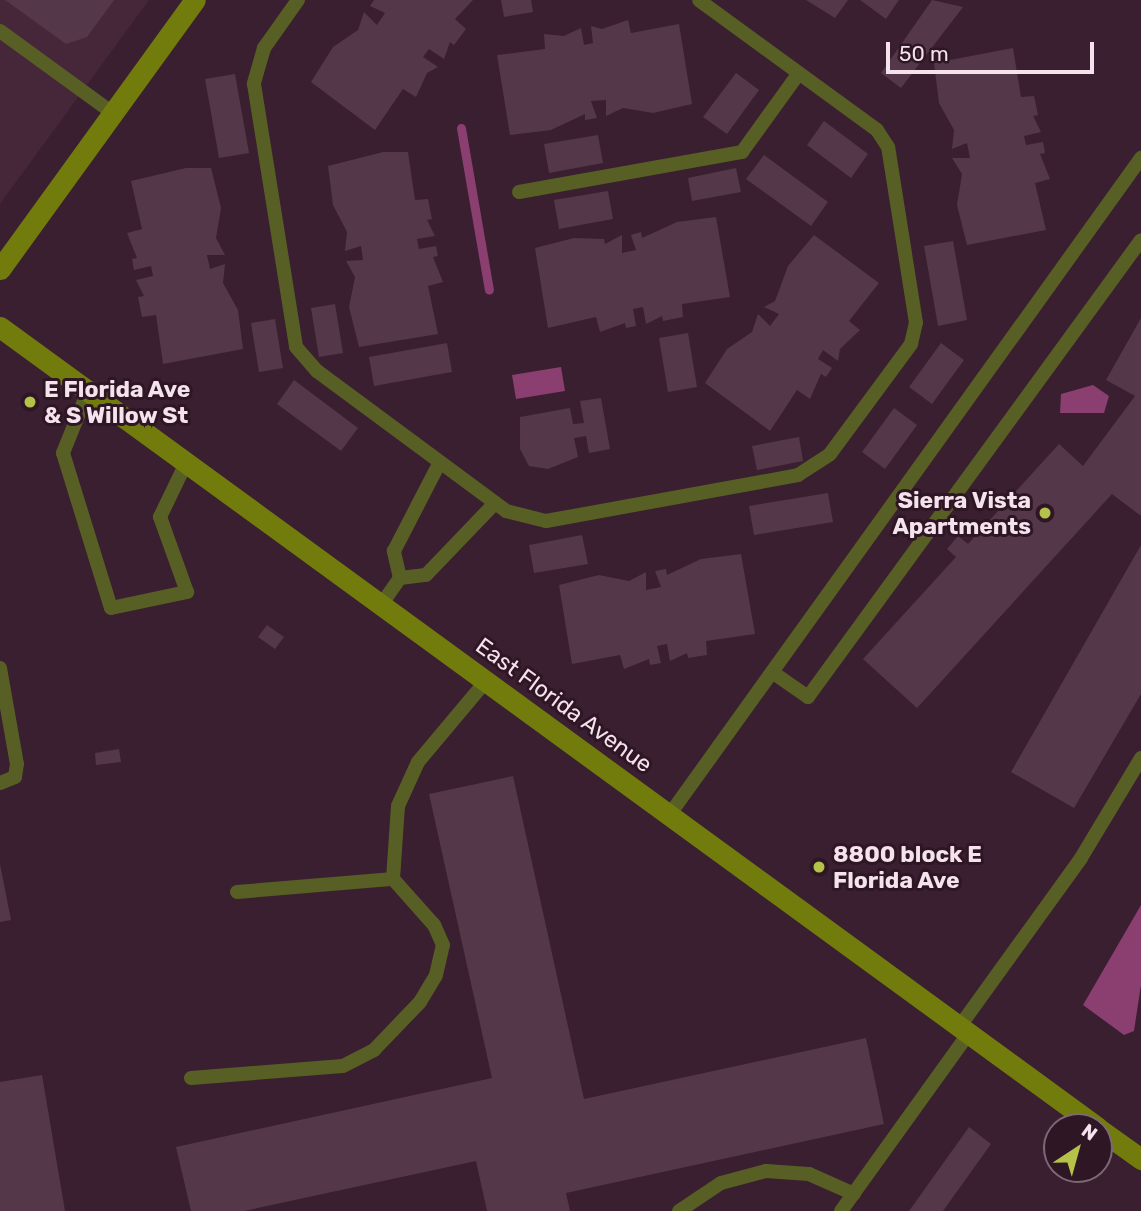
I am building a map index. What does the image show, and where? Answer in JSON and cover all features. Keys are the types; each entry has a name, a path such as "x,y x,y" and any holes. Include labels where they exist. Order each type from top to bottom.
{"main road":[{"path":"0,269 195,0"},
{"name":"East Florida Avenue","path":"0,327 1077,1113"},
{"name":"East Florida Avenue","path":"1113,1139 1141,1159"}],"lane":[{"path":"298,0 264,48 254,84 296,347 317,372 495,503 546,521 798,475 830,454 911,344 916,323 888,147 877,130 699,0"},
{"path":"0,31 113,113"},
{"path":"519,192 741,152 799,73"},
{"path":"670,814 1141,158"},
{"path":"772,672 808,697 1141,240"},
{"path":"88,391 65,435 62,453 111,608 187,593 160,517 186,463"},
{"path":"381,605 400,578 394,551 440,462"},
{"path":"400,578 426,575 495,503"},
{"path":"0,668 17,771 0,783"},
{"path":"191,1078 343,1066 391,1035 431,984 443,945 434,925 393,879 400,794 432,744 486,681"},
{"path":"841,1211 1081,858 1141,758"},
{"path":"237,892 393,879"},
{"path":"679,1211 721,1182 766,1171 809,1174 854,1194"}],"shaded area":[{"path":"0,0 149,0 0,204"},
{"path":"561,367 565,391 516,399 512,375"},
{"path":"1093,385 1109,396 1104,413 1060,413 1061,394"},
{"path":"1141,905 1141,985 1134,1031 1124,1035 1083,1005"}],"building":[{"path":"5,0 114,0 87,37 66,44"},
{"path":"374,0 473,0 455,19 466,29 454,45 450,42 444,59 429,49 423,57 438,67 427,73 416,97 403,89 375,130 311,82 333,47 358,30 364,12 377,25 385,13 370,6"},
{"path":"501,0 531,0 533,12 504,17"},
{"path":"806,0 848,0 835,18"},
{"path":"860,0 899,0 886,19"},
{"path":"932,0 963,7 901,88 881,73"},
{"path":"628,20 631,33 679,24 692,104 653,113 623,108 606,116 606,100 591,101 597,118 585,120 585,114 551,130 510,135 497,55 545,49 544,34 564,36 581,28 584,45 593,43 591,26 602,29"},
{"path":"1013,48 1021,97 1034,96 1038,115 1033,116 1041,132 1024,136 1026,145 1043,142 1045,153 1040,154 1050,179 1035,183 1046,230 967,245 957,205 962,174 952,158 970,158 967,143 952,149 954,130 939,103 934,63"},
{"path":"736,73 759,90 727,134 703,117"},
{"path":"235,74 249,153 219,158 205,79"},
{"path":"824,121 868,154 851,178 807,145"},
{"path":"598,135 603,163 549,173 544,144"},
{"path":"383,152 408,152 415,200 428,199 432,219 427,220 435,236 417,239 419,249 436,246 438,256 433,257 443,282 428,286 438,334 359,347 349,307 355,277 346,261 363,260 361,246 345,251 347,232 333,205 328,166"},
{"path":"764,155 828,202 811,226 746,179"},
{"path":"186,168 211,168 221,208 216,238 225,255 207,255 210,269 225,264 223,283 238,310 243,349 163,364 156,315 142,317 138,297 144,296 136,280 153,276 151,266 134,270 132,259 137,258 127,233 142,229 131,181"},
{"path":"736,168 741,192 692,201 688,178"},
{"path":"608,191 613,219 559,229 554,200"},
{"path":"716,217 730,297 682,304 683,317 663,321 662,316 646,324 643,307 633,309 636,326 626,328 625,323 600,332 596,317 548,328 535,248 574,238 604,239 605,244 622,235 622,253 636,250 631,235 641,232 642,238 677,222"},
{"path":"814,235 879,283 849,321 860,330 840,349 838,361 823,350 818,359 832,368 826,377 821,374 810,399 797,390 770,431 705,383 727,349 752,332 758,314 770,326 779,314 764,307 775,301 788,266"},
{"path":"953,241 967,320 938,326 924,246"},
{"path":"335,304 343,353 319,357 311,308"},
{"name":"Sierra Vista Apartments","path":"1141,318 1141,516 1112,494 917,708 863,659 956,557 947,549 958,536 968,544 1059,444 1083,466 1135,396 1106,380"},
{"path":"275,319 283,368 259,372 251,323"},
{"path":"688,333 697,387 668,392 659,338"},
{"path":"447,343 452,372 374,386 369,357"},
{"path":"941,343 964,360 932,404 909,387"},
{"path":"294,380 358,428 341,451 277,404"},
{"path":"601,398 610,449 589,453 586,436 574,438 578,457 548,469 529,466 520,449 520,417 570,408 573,424 584,423 580,401"},
{"path":"894,408 917,425 885,469 862,452"},
{"path":"799,437 803,461 757,470 752,446"},
{"path":"828,493 833,522 754,535 749,506"},
{"path":"582,535 588,564 534,573 529,545"},
{"path":"1141,545 1141,694 1074,808 1011,772"},
{"path":"741,554 755,634 706,641 707,655 688,658 687,653 670,661 667,644 657,646 661,663 650,665 649,659 624,669 620,655 572,664 559,585 599,575 629,581 646,572 646,590 661,587 655,571 666,569 667,575 701,559"},
{"path":"267,625 284,637 275,649 258,637"},
{"path":"119,749 121,762 96,765 95,753"},
{"path":"513,776 584,1099 866,1038 884,1124 566,1193 570,1211 487,1211 476,1161 244,1211 191,1211 176,1147 492,1078 429,794"},
{"path":"0,864 11,920 0,922"},
{"path":"42,1075 65,1211 0,1211 0,1082"},
{"path":"969,1127 991,1144 943,1211 909,1211"}],"waterway":[{"path":"461,128 489,290"}],"place":[{"name":"E Florida Ave & S Willow St","path":"30,402"},
{"name":"Sierra Vista Apartments","path":"1045,513"},
{"name":"8800 block E Florida Ave","path":"819,867"}]}
